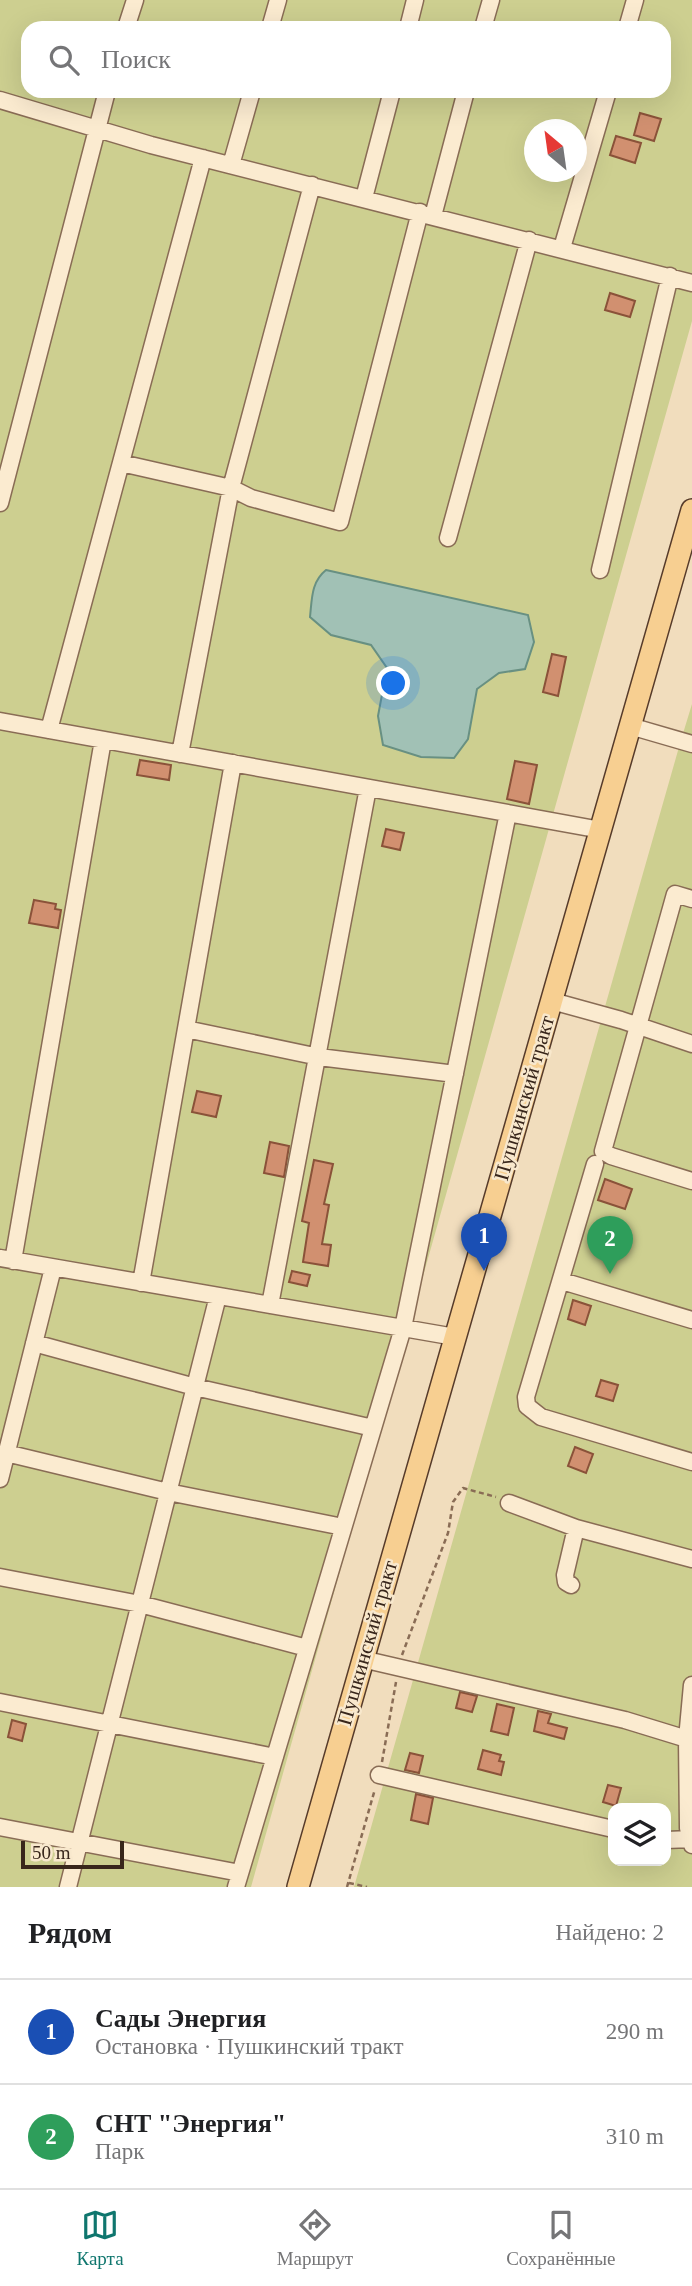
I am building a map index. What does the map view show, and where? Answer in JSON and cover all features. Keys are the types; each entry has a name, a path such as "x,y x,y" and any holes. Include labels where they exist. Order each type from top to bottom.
{"main road":[{"name":"Пушкинский тракт","path":"298,1887 630,726 687,549 692,510"}],"street":[{"path":"128,21 135,0"},
{"path":"272,21 278,0"},
{"path":"410,21 415,0"},
{"path":"485,21 491,0"},
{"path":"628,21 635,0"},
{"path":"0,503 105,98"},
{"path":"232,165 250,98"},
{"path":"364,198 389,98"},
{"path":"121,463 231,488 251,498 340,522 427,214 464,98"},
{"path":"562,248 606,98"},
{"path":"0,100 203,158 692,283"},
{"path":"49,730 203,158"},
{"path":"180,754 231,488 312,185"},
{"path":"448,538 528,240"},
{"path":"600,570 670,276"},
{"path":"0,721 601,830"},
{"path":"630,726 692,744"},
{"path":"103,740 7,1260 455,1337"},
{"path":"141,1283 233,763"},
{"path":"270,1305 368,788"},
{"path":"0,1827 80,1840 238,1880 403,1328 508,813"},
{"path":"692,899 675,894 603,1151 611,1156 692,1181"},
{"path":"552,1001 692,1044"},
{"path":"186,1029 319,1057 455,1074"},
{"path":"596,1164 526,1397 527,1406 541,1416 692,1462"},
{"path":"0,1479 52,1268"},
{"path":"562,1281 692,1320"},
{"path":"68,1887 218,1296"},
{"path":"34,1343 195,1387 373,1428"},
{"path":"6,1453 168,1492 343,1527"},
{"path":"509,1503 576,1528 692,1559"},
{"path":"571,1585 566,1582 565,1575 576,1528"},
{"path":"0,1577 140,1604 307,1648"},
{"path":"362,1659 399,1665 625,1720 687,1739"},
{"path":"671,1840 691,1841 687,1739 692,1685"},
{"path":"0,1702 275,1757"},
{"path":"379,1775 608,1828"}],"path":[{"path":"399,1665 447,1533 457,1493 463,1488 471,1488 509,1503"},
{"path":"349,1883 367,1887"}],"green space":[{"path":"0,0 692,0 692,321 251,1887 0,1887"},
{"path":"692,704 692,1887 354,1887 681,740"}],"shaded area":[{"path":"326,570 528,615 534,642 525,669 499,673 477,689 468,739 454,758 421,757 383,745 378,716 387,668 371,645 331,635 310,617 315,585"}],"building":[{"path":"640,113 661,119 654,141 634,135"},
{"path":"616,136 641,143 635,163 610,155"},
{"path":"610,293 635,301 630,317 605,310"},
{"path":"552,654 566,657 558,696 543,692"},
{"path":"140,760 171,765 169,780 137,775"},
{"path":"515,761 537,765 529,804 507,799"},
{"path":"386,829 404,833 400,850 382,846"},
{"path":"34,900 56,904 55,909 61,910 58,928 29,923"},
{"path":"197,1091 221,1096 216,1117 192,1112"},
{"path":"270,1142 289,1146 284,1177 264,1173"},
{"path":"314,1160 333,1164 324,1204 329,1205 322,1244 331,1245 328,1266 303,1262 309,1223 302,1221"},
{"path":"605,1179 632,1189 625,1209 598,1200"},
{"path":"292,1271 310,1275 307,1286 289,1282"},
{"path":"573,1300 591,1306 585,1325 568,1319"},
{"path":"601,1380 618,1385 613,1401 596,1396"},
{"path":"575,1447 593,1454 586,1473 568,1466"},
{"path":"460,1692 477,1696 472,1712 456,1708"},
{"path":"497,1704 514,1708 508,1735 491,1731"},
{"path":"538,1711 551,1714 548,1723 567,1728 564,1739 534,1731"},
{"path":"12,1720 26,1724 22,1741 8,1737"},
{"path":"483,1750 501,1755 499,1761 504,1762 501,1775 478,1769"},
{"path":"410,1753 423,1756 419,1773 405,1770"},
{"path":"608,1785 621,1788 617,1803 603,1802"},
{"path":"416,1794 433,1798 428,1824 411,1820"}],"place":[{"name":"Сады Энергия","path":"484,1271"},
{"name":"СНТ \"Энергия\"","path":"610,1274"}]}
